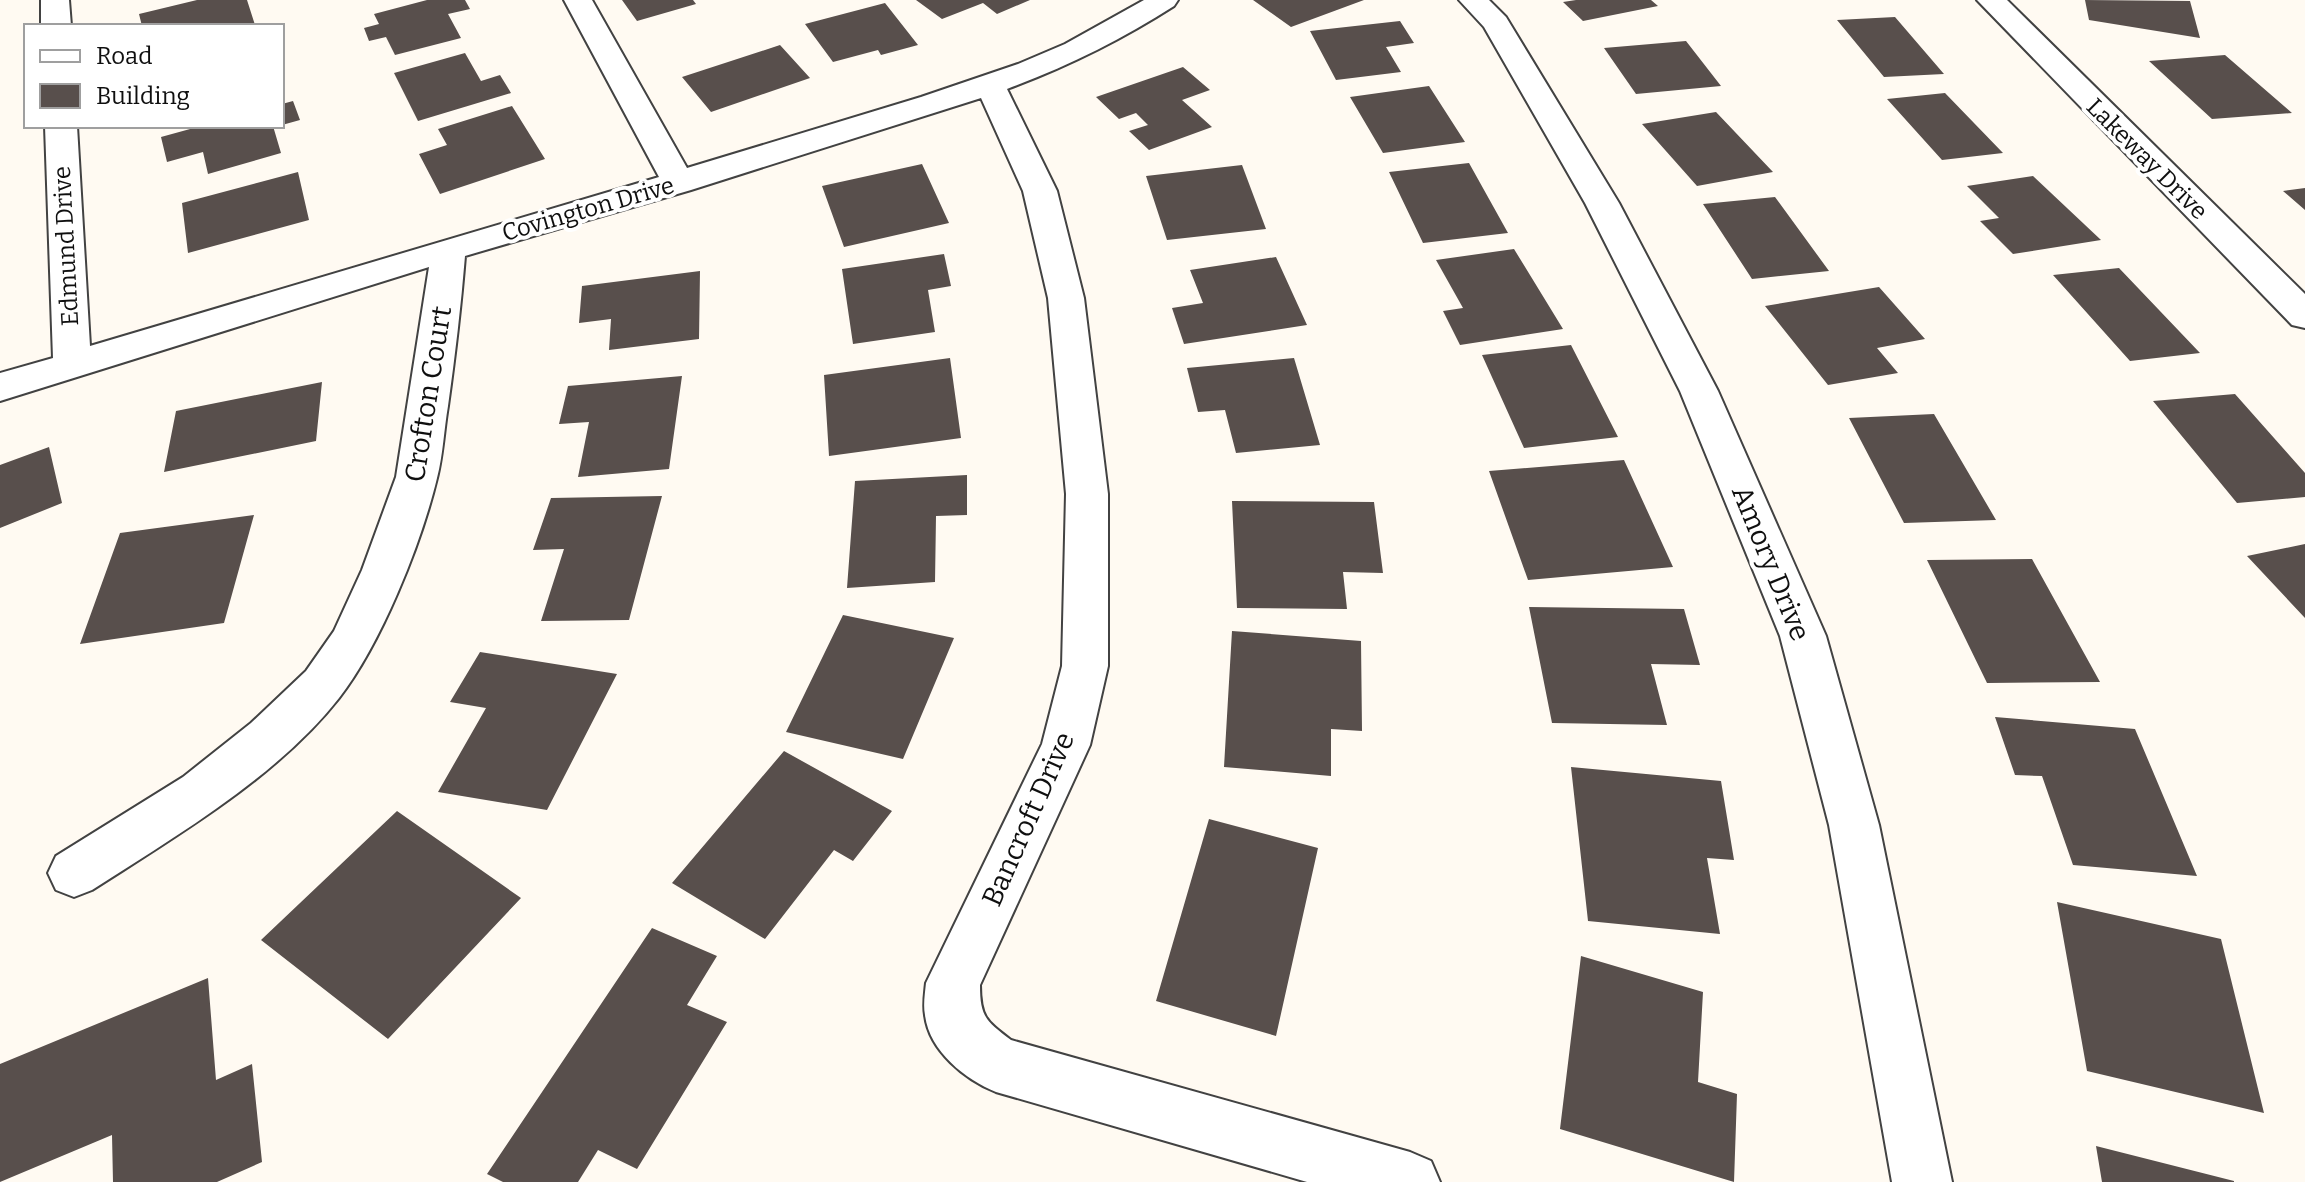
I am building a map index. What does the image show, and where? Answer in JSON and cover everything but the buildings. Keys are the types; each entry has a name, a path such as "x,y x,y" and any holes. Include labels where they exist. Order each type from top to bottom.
{"street":[{"path":"55,0 56,24"},
{"path":"578,0 679,183"},
{"name":"Covington Drive","path":"0,387 448,249 679,183 924,104 991,87 1050,62 1164,0"},
{"name":"Amory Drive","path":"1473,0 1496,23 1609,216 1699,391 1803,636 1854,825 1922,1182"},
{"name":"Lakeway Drive","path":"1991,0 2305,316"},
{"name":"Bancroft Drive","path":"991,87 1040,191 1066,298 1087,494 1085,666 1066,745 953,983 952,1017 970,1043 996,1064 1410,1182"},
{"name":"Edmund Drive","path":"61,128 72,365"},
{"name":"Crofton Court","path":"74,873 200,793 268,738 322,685 352,642 384,570 417,477 443,308 448,249"}]}
